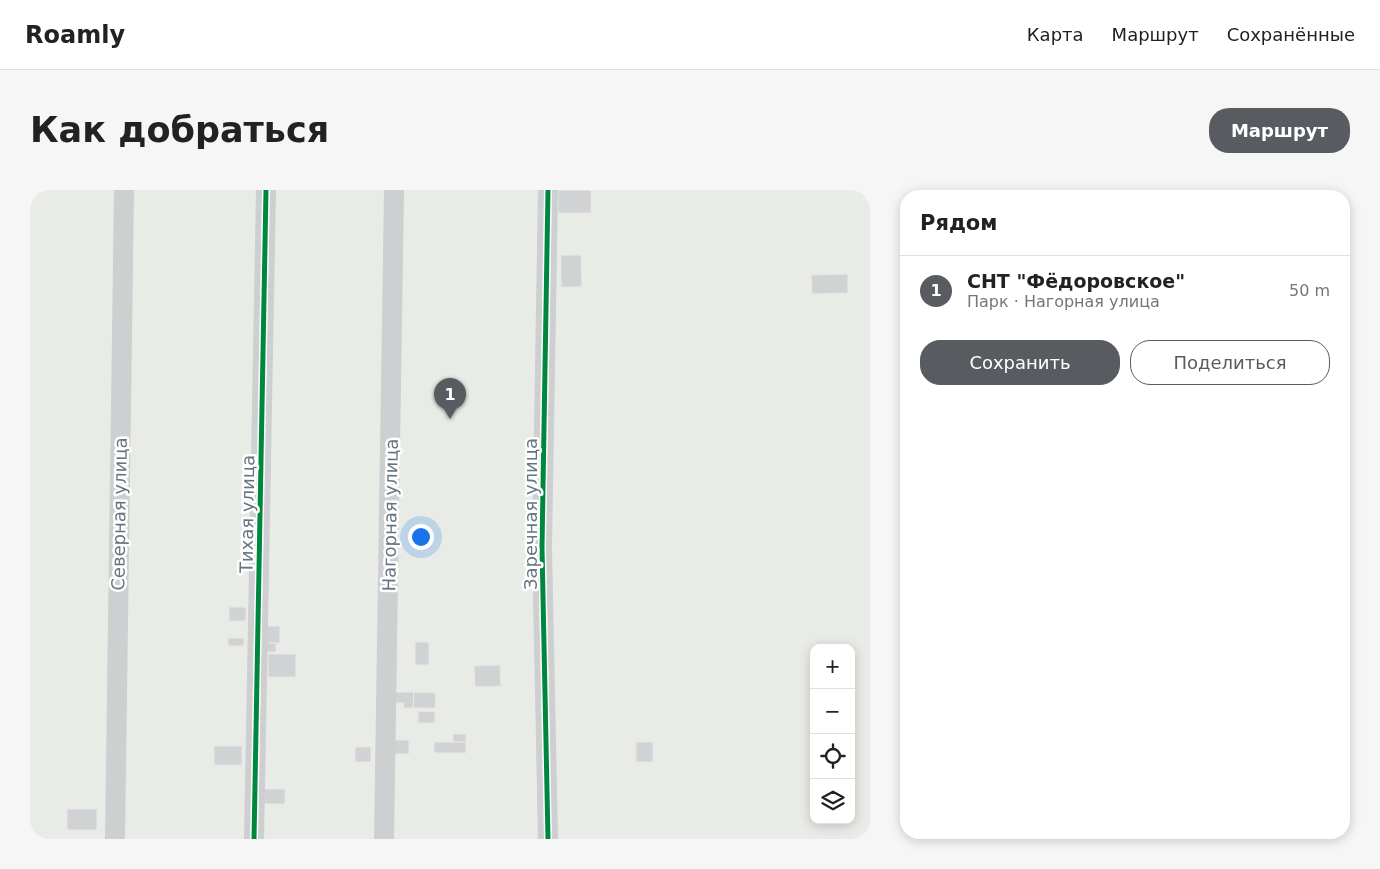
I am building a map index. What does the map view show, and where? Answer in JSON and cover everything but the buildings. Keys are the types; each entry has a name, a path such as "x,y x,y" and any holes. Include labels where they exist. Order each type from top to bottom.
{"street":[{"name":"Северная улица","path":"115,839 124,190"},
{"name":"Тихая улица","path":"254,839 266,190"},
{"name":"Нагорная улица","path":"384,839 394,190"},
{"name":"Заречная улица","path":"548,190 542,547 548,839"}],"shaded area":[{"path":"30,190 870,190 870,839 30,839"}],"cycle path":[{"path":"254,839 266,190"},
{"path":"548,190 542,547 548,839"}],"place":[{"name":"СНТ \"Фёдоровское\"","path":"450,419"}]}
